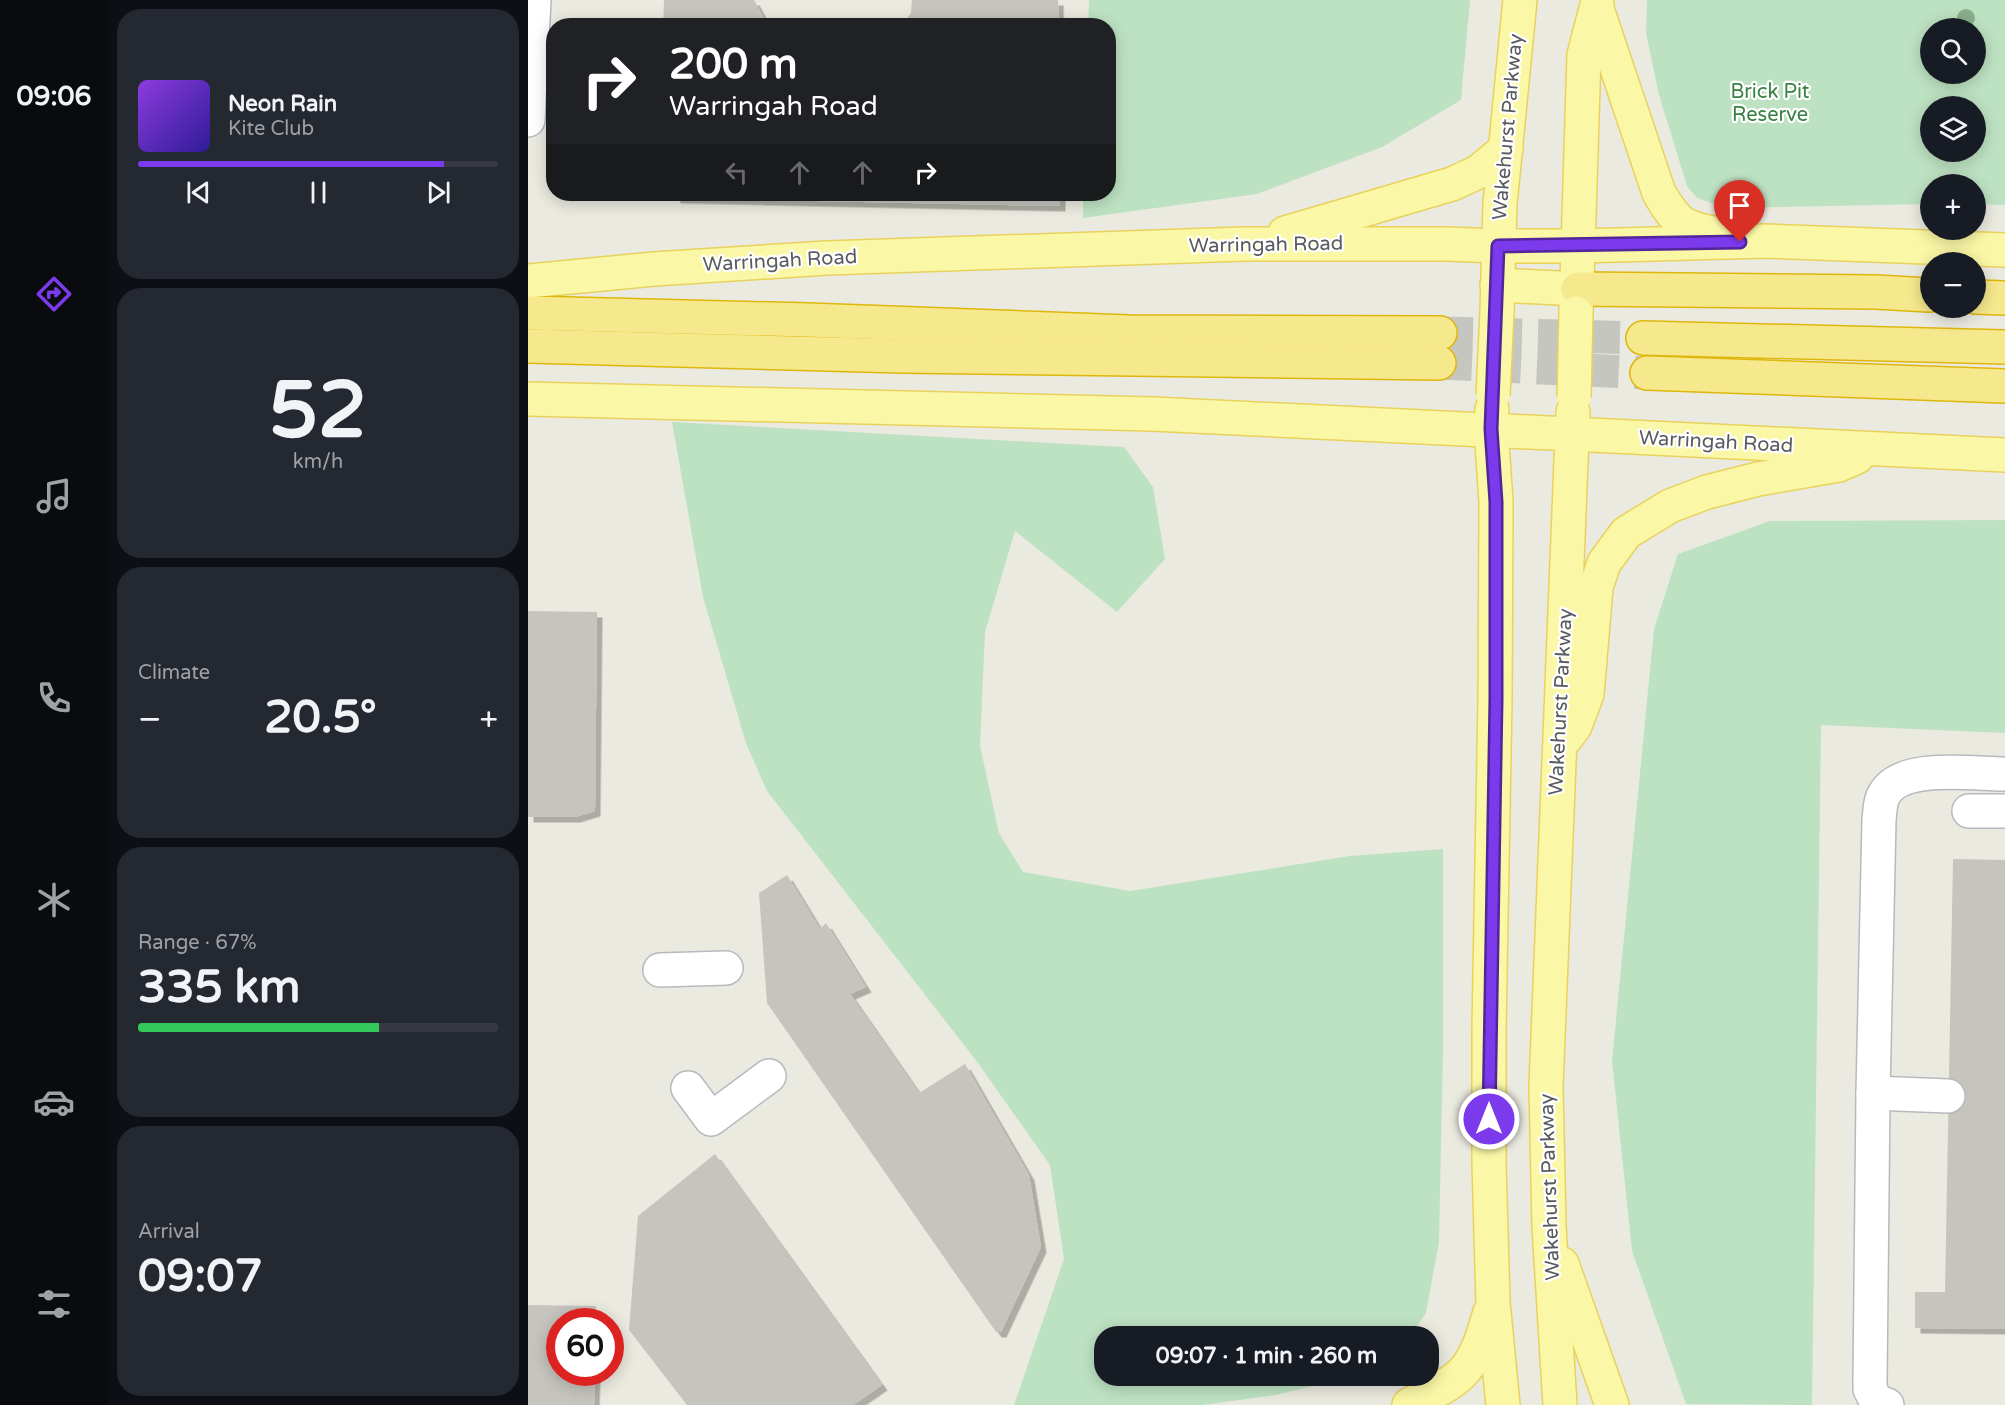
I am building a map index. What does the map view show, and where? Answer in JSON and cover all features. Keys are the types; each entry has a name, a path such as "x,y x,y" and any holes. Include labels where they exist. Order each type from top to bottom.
{"highway":[{"path":"1577,301 1875,292 1920,294"},
{"path":"1986,297 2005,298"},
{"path":"528,313 808,320 1129,332 1440,348 902,356 528,346"},
{"path":"1643,338 2005,347"},
{"path":"1647,373 2005,386"}],"main road":[{"name":"Wakehurst Parkway","path":"1503,1405 1493,1302 1490,1235 1489,1063 1496,699 1496,502 1491,429 1498,246 1520,0"},
{"name":"Wakehurst Parkway","path":"1560,1405 1549,1226 1546,1088 1558,749 1564,682 1584,56 1597,5"},
{"path":"1597,5 1649,167 1659,193 1672,216 1695,230 1764,241"},
{"path":"1244,244 1452,184 1478,172 1506,149"},
{"name":"Warringah Road","path":"528,280 827,258 1244,244 1578,246 1764,241 2005,250"},
{"path":"1497,298 1577,301"},
{"name":"Warringah Road","path":"528,399 1153,414 2005,455"},
{"path":"1558,749 1575,726 1587,694 1596,587 1604,563 1626,533 1670,506 1707,492 1758,479 1839,465 1876,449"},
{"path":"1549,1226 1612,1405"},
{"path":"1409,1405 1441,1388 1462,1373 1479,1344 1493,1302"}],"lane":[{"path":"528,120 534,0"},
{"path":"1887,1405 1876,1401 1870,1389 1879,820 1884,794 1896,781 1914,774 2005,774"},
{"path":"1969,812 2005,812"},
{"path":"660,970 726,968"},
{"path":"688,1089 711,1119 769,1076"},
{"path":"1873,1093 1948,1096"}],"green space":[{"path":"1089,0 1470,0 1461,100 1382,147 1257,194 1083,218 1083,201 1116,201 1116,18 1088,18"},
{"name":"Brick Pit Reserve","path":"1647,0 2005,0 2005,205 1986,204 1986,174 1920,174 1920,204 1726,208 1697,198 1687,186 1659,95 1646,33"},
{"path":"672,422 1124,447 1153,487 1165,559 1117,612 1015,531 985,632 980,746 999,833 1023,872 1130,891 1350,856 1443,849 1443,1051 1439,1242 1426,1313 1417,1326 1094,1326 1094,1386 1312,1386 1276,1395 1203,1405 1014,1405 1064,1259 1050,1165 978,1063 767,791 746,743 703,597"},
{"path":"2005,520 2005,733 1821,725 1812,1405 1686,1404 1632,1251 1612,1061 1654,629 1678,554 1770,521"}],"building":[{"path":"664,0 754,0 764,18 663,18"},
{"path":"912,0 1058,0 1059,18 907,18 911,13"},
{"path":"819,201 1060,201 1060,206"},
{"path":"528,611 597,612 595,811 575,817 528,817"},
{"path":"1953,859 2005,860 2005,1329 1915,1328 1915,1292 1945,1292"},
{"path":"787,875 820,929 826,923 866,987 850,994 919,1093 965,1064 1029,1175 1041,1247 1001,1332 996,1332 767,1003 759,893"},
{"path":"715,1154 882,1385 853,1405 687,1405 629,1330 638,1216"},
{"path":"528,1305 596,1306 596,1308 546,1308 546,1386 595,1386 594,1405 528,1405"}],"tunnel":[{"path":"1440,333 1643,338"},
{"path":"1439,363 1647,373"}],"route":[{"path":"1489,1119 1496,699 1496,502 1491,429 1498,246 1740,242"}]}
